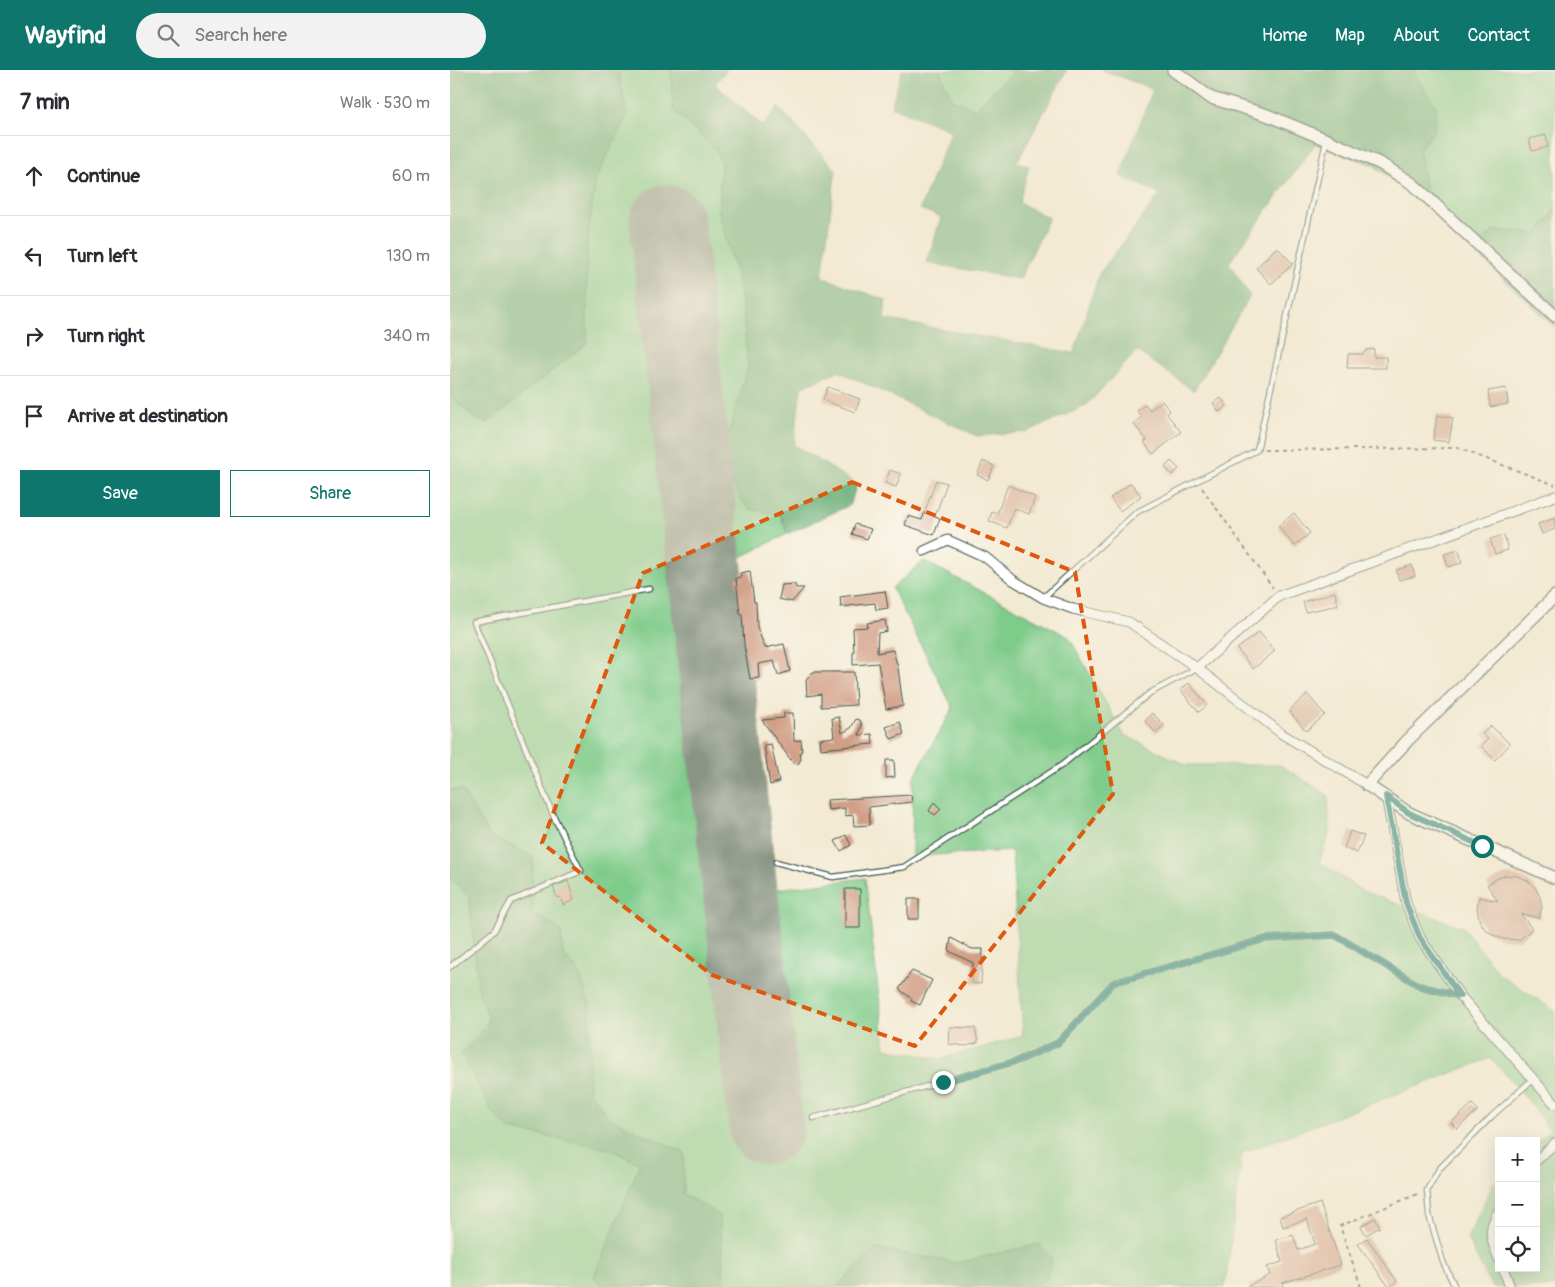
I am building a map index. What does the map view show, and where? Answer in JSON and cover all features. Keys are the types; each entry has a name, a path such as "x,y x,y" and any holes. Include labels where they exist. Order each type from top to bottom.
{"street":[{"path":"1173,70 1211,98 1267,116 1327,140 1380,164 1413,184 1555,316"},
{"path":"1197,668 1279,596 1555,496"},
{"path":"924,551 948,540 985,557 1013,580 1042,598 1072,609 1129,622 1197,668 1282,734 1386,796 1409,813 1555,878"},
{"path":"1367,785 1408,740 1555,596"},
{"path":"1386,796 1406,903 1420,938 1460,996 1555,1104"},
{"path":"1540,1157 1555,1143"},
{"path":"1495,1218 1491,1224 1492,1243 1495,1250"},
{"path":"1504,1272 1510,1287"}],"lane":[{"path":"1042,598 1137,512 1257,450 1327,140"},
{"path":"450,967 494,931 511,901 581,871 553,815 474,622 649,588"},
{"path":"776,862 833,877 904,867 1062,765 1150,693 1197,668"},
{"path":"813,1118 1017,1061 1058,1043 1113,983 1265,939 1335,935 1420,986 1460,996"},
{"path":"1455,1287 1443,1262 1429,1215 1427,1190 1439,1169 1492,1116 1533,1079"}],"path":[{"path":"1257,450 1458,448 1555,485"},
{"path":"1197,482 1279,596"},
{"path":"1362,1287 1340,1226 1427,1190"}],"highlighted area":[{"path":"852,482 1075,572 1113,794 915,1046 712,975 542,843 643,573"}],"green space":[{"path":"450,70 618,70 627,115 596,178 587,243 587,343 487,423 476,420 450,395"},
{"path":"618,70 671,70 673,110 717,150 721,162 719,213 741,293 748,367 725,446 749,509 781,515 787,534 733,561 769,890 865,878 885,1048 940,1059 1023,1036 1012,851 912,856 913,779 953,708 892,588 924,561 1069,637 1124,735 1186,765 1280,765 1328,795 1330,832 1319,862 1362,891 1464,928 1498,973 1555,1011 1555,1287 1492,1287 1467,1239 1495,1182 1495,1272 1540,1272 1540,1139 1550,1130 1525,1096 1491,1058 1242,1153 1225,1287 1034,1287 1047,1278 1039,1244 958,1263 877,1249 836,1287 725,1287 719,1215 683,1194 684,1153 609,1118 589,1092 590,1006 579,972 563,954 561,931 532,912 533,857 489,836 462,790 450,790 450,395 476,420 587,243 596,178 627,115"},
{"path":"671,70 727,70 715,84 763,126 778,107 836,170 822,277 886,300 884,319 1074,353 1099,274 1160,194 1120,176 1153,89 1102,70 1412,70 1437,108 1434,131 1419,149 1429,208 1373,165 1315,144 1229,263 1250,296 1194,391 1137,351 1086,406 1027,432 977,436 838,371 801,388 794,445 857,484 850,505 787,534 781,515 749,509 741,500 727,469 725,446 748,367 741,293 719,213 721,162 716,150 673,110"},
{"path":"902,70 939,70 952,99 975,109 1015,70 1067,70 1017,162 1029,166 1019,202 1049,218 1020,279 927,263 941,217 920,209 951,131 891,106"},
{"path":"939,70 1015,70 975,109 952,99"},
{"path":"1412,70 1554,70 1555,207 1551,216 1536,234 1495,230 1473,250 1429,208 1419,149 1434,131"},
{"path":"1555,207 1555,327 1473,250 1495,230 1536,234 1551,216"},
{"path":"450,790 462,790 489,836 533,857 532,912 561,931 563,954 579,972 590,1006 589,1092 609,1118 684,1153 683,1194 719,1215 725,1287 604,1287 594,1277 640,1164 610,1149 509,1129 493,1114 462,1054 486,1027 488,1016 479,993 469,897 450,878"},
{"path":"450,878 469,897 479,993 488,1016 486,1027 509,1129 610,1149 640,1164 594,1277 604,1287 450,1287"},
{"path":"1039,1244 1052,1259 1047,1278 1034,1287 836,1287 877,1249 958,1263"}],"building":[{"path":"1546,135 1548,147 1532,151 1529,139"},
{"path":"1277,247 1293,264 1271,284 1256,268"},
{"path":"1374,349 1374,357 1386,357 1386,368 1347,368 1348,354 1363,354 1366,350"},
{"path":"828,387 860,399 855,412 823,400"},
{"path":"1506,388 1508,404 1490,407 1488,391"},
{"path":"1221,398 1227,406 1219,412 1213,403"},
{"path":"1162,401 1170,411 1167,414 1181,432 1153,454 1144,442 1147,440 1133,423 1142,417 1137,411 1145,404 1150,410"},
{"path":"1437,415 1453,418 1449,442 1433,440"},
{"path":"983,461 994,466 988,480 977,475"},
{"path":"1171,461 1179,469 1172,475 1165,467"},
{"path":"890,470 901,474 896,487 885,483"},
{"path":"936,480 947,483 935,516 940,518 934,535 905,525 908,516 922,520"},
{"path":"1131,483 1141,496 1120,511 1110,498"},
{"path":"1008,485 1035,497 1029,514 1014,508 1007,528 989,521 992,512 997,514"},
{"path":"1294,513 1310,533 1294,546 1278,526"},
{"path":"1555,518 1555,529 1542,534 1538,524"},
{"path":"855,524 871,529 867,539 852,534"},
{"path":"1504,535 1508,550 1495,554 1490,539"},
{"path":"1459,550 1462,563 1448,567 1444,554"},
{"path":"1412,565 1415,576 1399,580 1396,570"},
{"path":"750,571 754,602 756,602 757,627 765,648 784,644 790,671 778,675 774,661 758,664 759,678 750,679 736,578 741,577 740,573"},
{"path":"795,584 796,588 804,588 792,602 779,599 782,585"},
{"path":"885,591 888,608 876,610 875,603 841,607 840,597"},
{"path":"1335,592 1338,605 1306,612 1303,602"},
{"path":"885,620 887,631 878,633 877,653 893,650 898,668 903,706 886,709 878,663 853,665 853,628 868,627 867,623"},
{"path":"1259,632 1275,651 1253,669 1237,649"},
{"path":"813,672 854,672 856,705 821,707 821,694 807,696 806,679"},
{"path":"1189,683 1207,705 1199,712 1180,690"},
{"path":"1307,694 1325,715 1306,731 1289,711"},
{"path":"784,713 793,713 794,741 801,740 801,759 798,764 793,763 762,720 784,718"},
{"path":"1152,713 1164,725 1156,733 1145,721"},
{"path":"839,717 842,733 851,728 856,719 860,720 862,725 859,735 872,734 873,744 821,749 820,739 834,737 832,718"},
{"path":"900,722 904,734 891,739 886,727"},
{"path":"1491,726 1510,744 1495,760 1481,746 1488,739 1482,734"},
{"path":"771,744 779,782 770,785 764,745"},
{"path":"886,760 894,760 895,777 886,778"},
{"path":"911,795 912,802 869,807 870,825 854,826 853,815 845,816 845,808 828,810 827,800"},
{"path":"934,802 941,809 935,815 929,811"},
{"path":"1350,831 1364,836 1357,853 1344,848"},
{"path":"846,835 851,845 841,851 835,841"},
{"path":"1506,875 1517,876 1527,880 1535,887 1542,907 1539,918 1521,914 1532,929 1519,940 1503,939 1493,935 1484,928 1479,919 1477,908 1479,897 1498,901 1487,885"},
{"path":"568,881 574,900 563,905 560,897 557,898 553,887"},
{"path":"845,889 860,889 860,928 845,928"},
{"path":"908,899 919,899 919,919 908,919"},
{"path":"951,938 972,949 983,949 981,984 972,983 973,963 949,951"},
{"path":"912,971 932,980 920,1005 911,1001 912,999 899,989"},
{"path":"950,1027 975,1028 978,1043 966,1046 949,1044"},
{"path":"1472,1104 1478,1110 1457,1129 1451,1123"},
{"path":"1320,1203 1341,1265 1282,1283 1283,1287 1246,1287 1270,1275 1267,1267 1282,1262 1276,1240 1293,1235 1298,1250 1315,1244 1307,1219 1283,1227 1280,1217"},
{"path":"1375,1218 1380,1227 1366,1235 1361,1226"},
{"path":"1367,1238 1397,1281 1389,1287 1358,1244"}],"runway":[{"path":"667,222 766,1127"}],"route":[{"path":"943,1082 1017,1061 1058,1043 1113,983 1265,939 1335,935 1420,986 1460,996 1420,938 1406,903 1386,796 1409,813 1482,846"}]}
